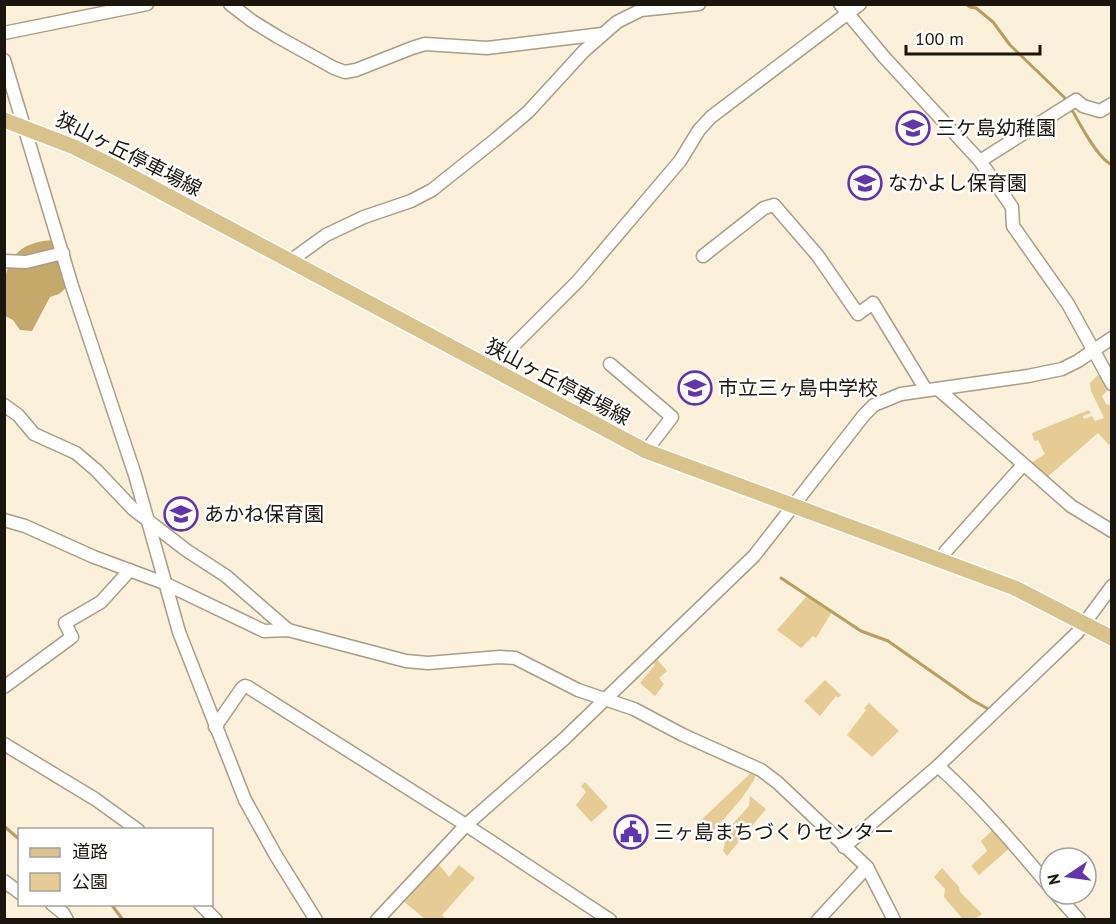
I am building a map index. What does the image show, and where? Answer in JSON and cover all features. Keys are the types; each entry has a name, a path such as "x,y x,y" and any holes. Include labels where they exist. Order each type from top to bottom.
{"main road":[{"name":"狭山ヶ丘停車場線","path":"4,120 74,147 118,169 646,451 1015,588 1112,638"}],"street":[{"path":"4,33 147,4"},
{"path":"230,4 278,37 345,72 425,44 488,48 602,34"},
{"path":"290,261 336,231 364,217 411,201 432,190 528,112 584,51 617,22 641,10 699,4"},
{"path":"840,4 884,57 980,161 1012,207 1013,226 1068,304 1112,384"},
{"path":"490,369 578,281 680,161 699,130 711,117 860,4"},
{"path":"4,60 149,522 164,583 180,632 245,800 316,920"},
{"path":"980,161 1071,103 1100,111 1112,104"},
{"path":"703,256 764,208 774,205 818,256 858,314 873,303 932,389 1071,506 1112,531"},
{"path":"4,261 26,262 63,253"},
{"path":"377,920 466,825 605,699 754,556 791,506 874,405 901,394 1062,369 1112,338"},
{"path":"610,364 672,417 646,451"},
{"path":"4,405 18,415 34,434 76,453 96,470 133,509 186,550 226,576 288,630"},
{"path":"940,561 946,551 1023,465"},
{"path":"4,520 25,526 94,557 164,583 264,631 288,630 417,662 446,663 500,657 515,658 559,681 634,710 761,770 778,783 867,867 894,920"},
{"path":"4,687 72,637 65,623 101,602 130,570"},
{"path":"844,847 938,766 1077,633 1112,586"},
{"path":"215,727 242,688 248,687 466,825 610,920"},
{"path":"4,744 95,799 135,828"},
{"path":"938,766 997,824 1038,873"},
{"path":"818,920 867,867"},
{"path":"4,881 18,892"},
{"path":"54,906 67,920"},
{"path":"202,906 216,920"},
{"path":"1067,906 1079,920"}],"green space":[{"path":"1098,375 1104,376 1111,387 1102,396 1106,404 1110,405 1111,442 1109,445 1098,433 1044,480 1031,463 1045,454 1038,440 1034,441 1032,433 1089,410 1091,413 1083,416 1084,419 1092,416 1095,421 1104,418 1091,391 1090,383"},
{"path":"807,596 832,612 816,638 813,636 801,648 777,630"},
{"path":"655,657 667,671 659,678 664,684 655,696 640,683 655,665 650,659"},
{"path":"825,680 841,695 838,698 836,696 820,716 804,701"},
{"path":"869,703 899,731 872,757 847,735"},
{"path":"753,771 756,774 754,780 742,798 710,835 698,823"},
{"path":"585,782 608,807 591,822 576,805 586,792 581,786"},
{"path":"750,796 766,809 727,856 723,851 725,843 717,835 730,827 749,806"},
{"path":"995,828 1012,846 979,875 971,866 987,851 981,841"},
{"path":"436,861 449,877 459,865 475,878 442,915 446,919 425,919 402,900"},
{"path":"942,868 959,887 960,892 982,914 975,919 960,919 961,917 944,897 945,889 934,877"}],"shaded area":[{"path":"53,240 67,287 59,294 50,297 32,331 20,330 13,320 5,316 5,286 8,268 11,260 25,247"}],"waterway":[{"path":"966,4 976,8 993,22 1010,45 1067,100"},
{"path":"1070,106 1094,147 1112,165"},
{"path":"781,578 861,631 888,641 972,700 990,710"},
{"path":"4,826 18,838"},
{"path":"112,906 123,920"}],"place":[{"name":"三ケ島幼稚園","path":"913,128"},
{"name":"なかよし保育園","path":"865,183"},
{"name":"市立三ヶ島中学校","path":"695,388"},
{"name":"あかね保育園","path":"181,514"},
{"name":"三ヶ島まちづくりセンター","path":"631,832"}]}
